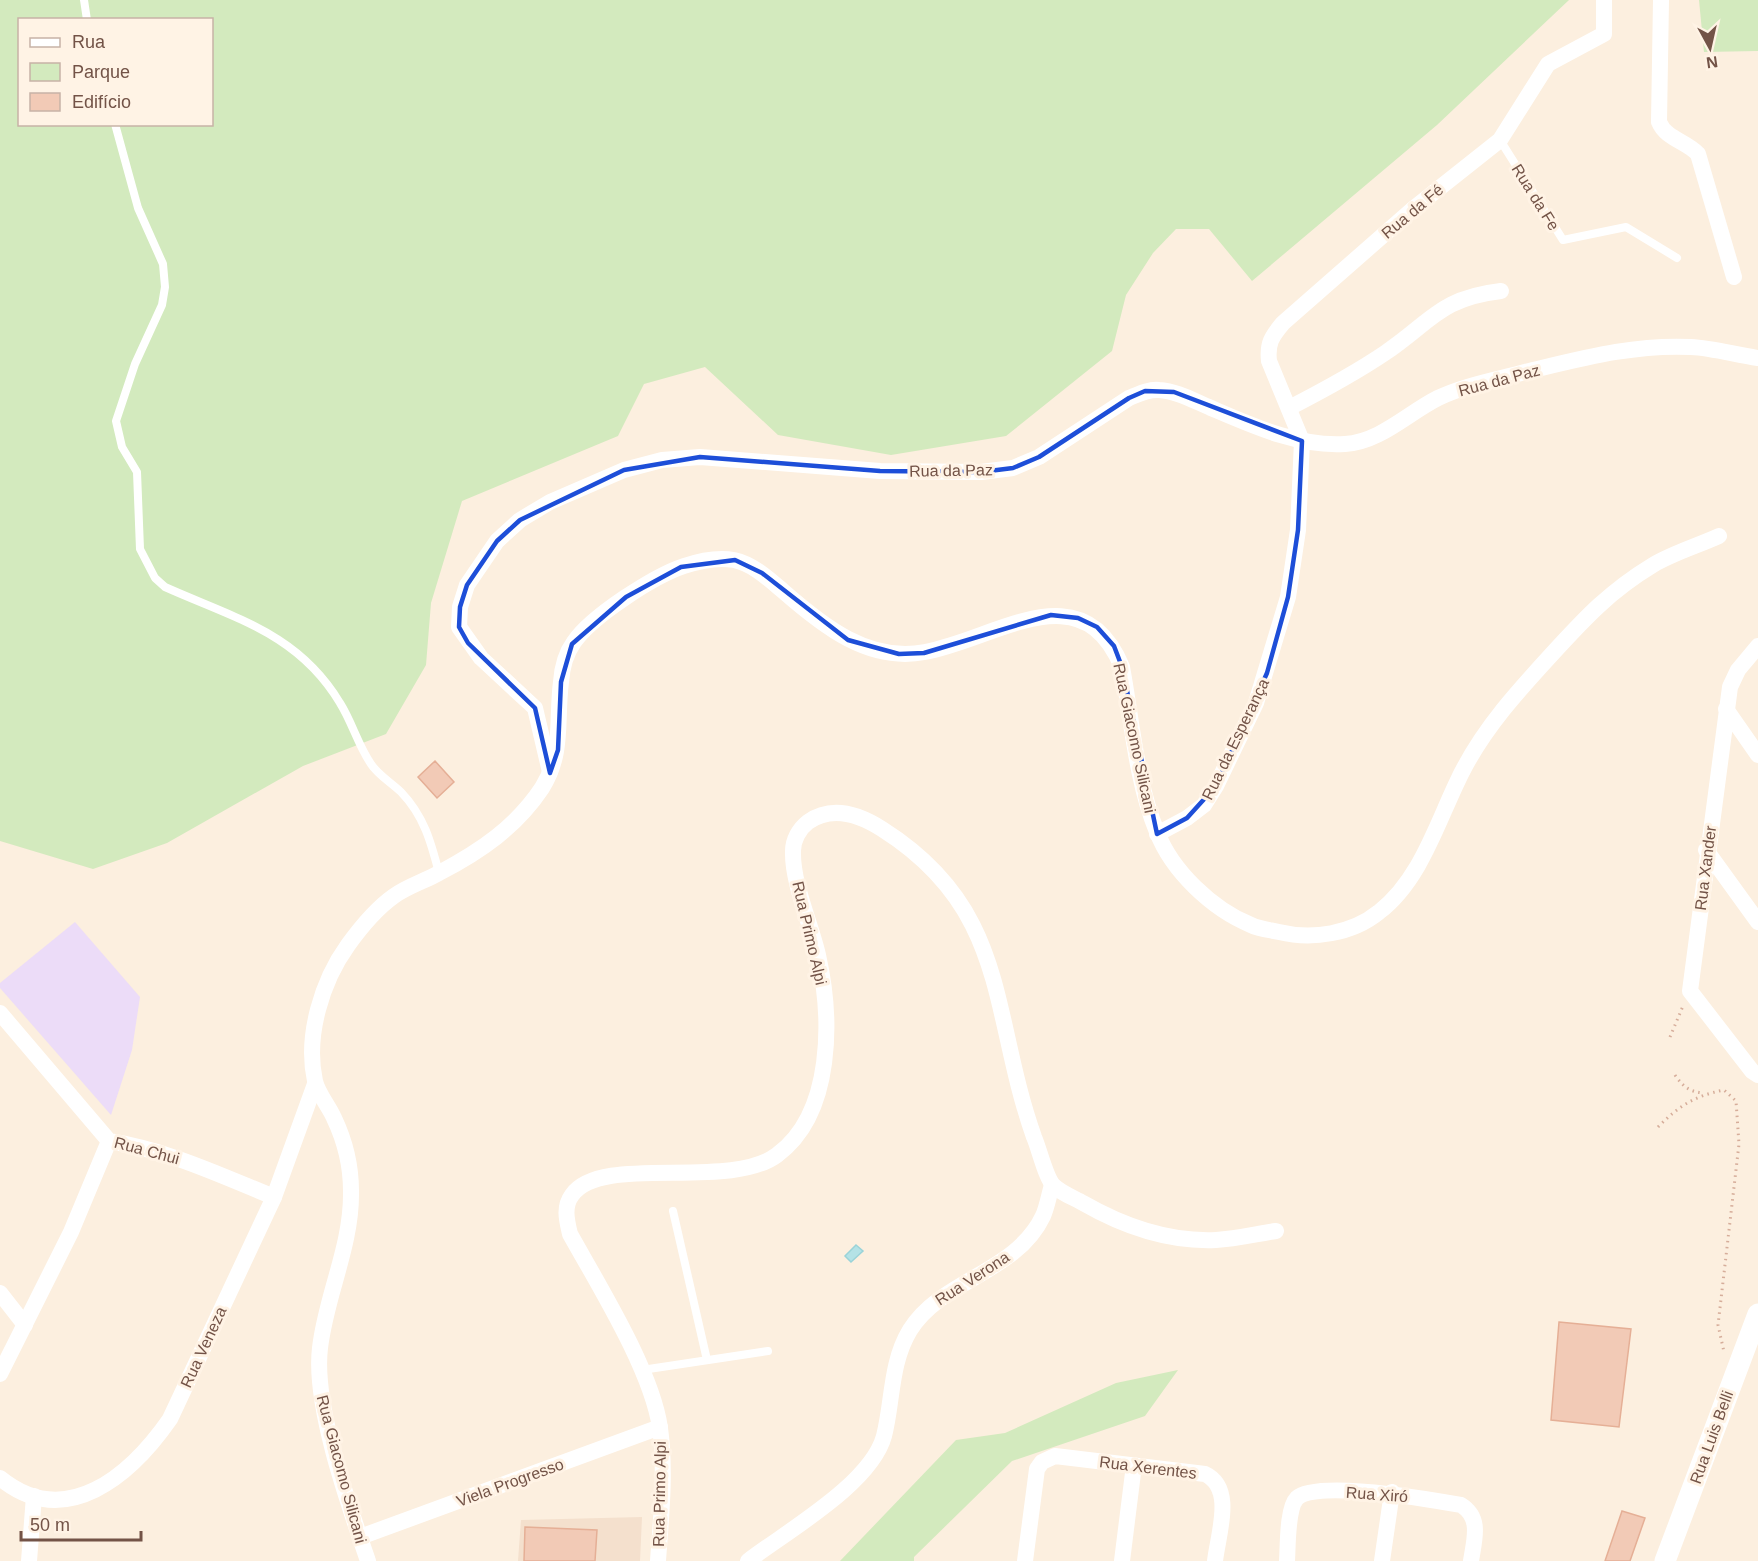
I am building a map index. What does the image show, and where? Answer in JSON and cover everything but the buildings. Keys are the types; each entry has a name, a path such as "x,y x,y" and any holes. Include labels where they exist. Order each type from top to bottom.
{"street":[{"name":"Rua da Fé","path":"1302,441 1269,361 1268,347 1271,336 1413,209 1500,140 1548,64 1604,34 1604,0"},
{"path":"1661,0 1659,122 1664,132 1689,145 1698,154 1734,277"},
{"path":"1288,408 1335,385 1388,351 1437,311 1473,294 1501,291"},
{"name":"Rua da Paz","path":"550,773 534,708 529,700 481,658 459,627 460,608 467,585 497,540 520,520 561,498 624,470 662,460 700,457 880,471 981,472 1013,468 1039,457 1129,398 1145,391 1159,390 1174,392 1249,424 1302,441 1345,445 1362,442 1438,398 1469,386 1602,354 1648,347 1692,347 1758,358"},
{"name":"Rua da Esperança","path":"1157,834 1188,818 1204,805 1251,713 1267,673 1288,597 1299,530 1302,441"},
{"name":"Rua Giacomo Silicani","path":"368,1561 326,1420 319,1382 320,1348 348,1232 351,1191 347,1150 334,1118 315,1084 312,1050 325,988 348,945 378,910 394,896 478,851 508,830 550,773 558,750 561,682 572,644 586,628 626,597 681,567 710,560 735,560 762,573 848,640 873,651 899,654 924,652 1051,615 1078,618 1097,627 1114,646 1122,667 1142,774 1157,834 1172,860 1194,885 1220,908 1251,926 1289,934 1324,934 1353,928 1379,913 1399,893 1419,863 1463,771 1490,725 1524,684 1604,598 1654,564 1719,536"},
{"path":"1753,651 1758,670"},
{"name":"Rua Xander","path":"1690,991 1730,687 1753,651"},
{"path":"1726,709 1758,755"},
{"name":"Rua Primo Alpi","path":"658,1561 663,1498 660,1427 642,1370 570,1234 566,1214 571,1195 587,1182 616,1174 710,1173 749,1167 775,1157 799,1135 816,1098 823,1059 825,1002 818,956 794,866 793,849 796,835 806,823 823,814 842,813 866,818 907,845 943,878 964,907 988,958 1027,1117 1052,1185"},
{"path":"1707,850 1758,922"},
{"path":"1690,991 1752,1071 1758,1075"},
{"name":"Rua Chui","path":"0,1014 109,1141 137,1146 189,1162 274,1197"},
{"name":"Rua Veneza","path":"2,1481 34,1496 55,1501 79,1497 105,1485 129,1469 151,1446 170,1419 274,1197 315,1084"},
{"path":"0,1374 71,1232 109,1141"},
{"path":"1052,1185 1112,1220 1161,1235 1215,1240 1276,1231"},
{"name":"Rua Verona","path":"748,1561 816,1513 871,1463 884,1438 897,1360 910,1330 930,1306 1007,1258 1043,1216 1052,1185"},
{"path":"0,1293 25,1325"},
{"name":"Rua Luis Belli","path":"1665,1561 1758,1314"},
{"name":"Viela Progresso","path":"360,1537 660,1427"},
{"name":"Rua Xerentes","path":"1025,1561 1037,1469 1042,1462 1055,1456 1205,1473 1215,1478 1223,1497 1215,1561"},
{"path":"1122,1561 1134,1465"},
{"name":"Rua Xiró","path":"1287,1561 1291,1507 1296,1498 1314,1491 1392,1492 1461,1505 1471,1511 1475,1520 1471,1561"},
{"path":"1382,1561 1392,1492"},
{"path":"29,1561 34,1496"}],"lane":[{"path":"84,0 87,18"},
{"path":"116,126 138,208 163,264 165,287 162,305 135,364 116,421 122,447 137,472 140,549 155,578 165,587 256,624 287,644 316,670 340,702 371,765 402,794 424,822 439,873"},
{"name":"Rua da Fe","path":"1500,140 1563,240 1626,227 1677,258"},
{"path":"674,1211 707,1360"},
{"path":"642,1370 768,1351"}],"path":[{"path":"1670,1037 1690,991"},
{"path":"1675,1075 1688,1089 1706,1093"},
{"path":"1658,1127 1679,1106 1706,1093 1724,1090 1736,1101 1739,1144 1718,1325 1724,1352 1738,1367"}],"highlighted area":[{"path":"1145,391 1174,392 1302,441 1298,530 1288,597 1267,673 1216,786 1187,818 1157,834 1122,667 1114,646 1097,627 1078,618 1051,615 924,653 899,654 848,640 762,573 735,560 681,567 626,597 572,644 561,682 558,750 550,773 535,708 468,643 459,627 460,607 467,585 497,541 520,520 624,470 700,457 880,471 981,472 1013,468 1039,457 1129,398"}],"shaded area":[{"path":"75,922 140,997 132,1050 111,1115 0,988 0,983"},
{"path":"642,1517 640,1561 518,1561 521,1520"}],"green space":[{"path":"0,0 1569,0 1437,125 1252,281 1209,229 1176,229 1153,253 1126,295 1112,351 1006,436 891,455 778,435 705,367 644,384 618,436 462,501 431,603 426,665 386,734 303,766 167,843 93,869 0,841"},
{"path":"1699,0 1758,0 1758,51 1704,52"},
{"path":"1178,1370 1145,1416 1012,1461 914,1557 914,1561 840,1561 956,1440 1005,1433 1116,1383"}],"water":[{"path":"856,1245 863,1251 851,1262 845,1256"}]}
